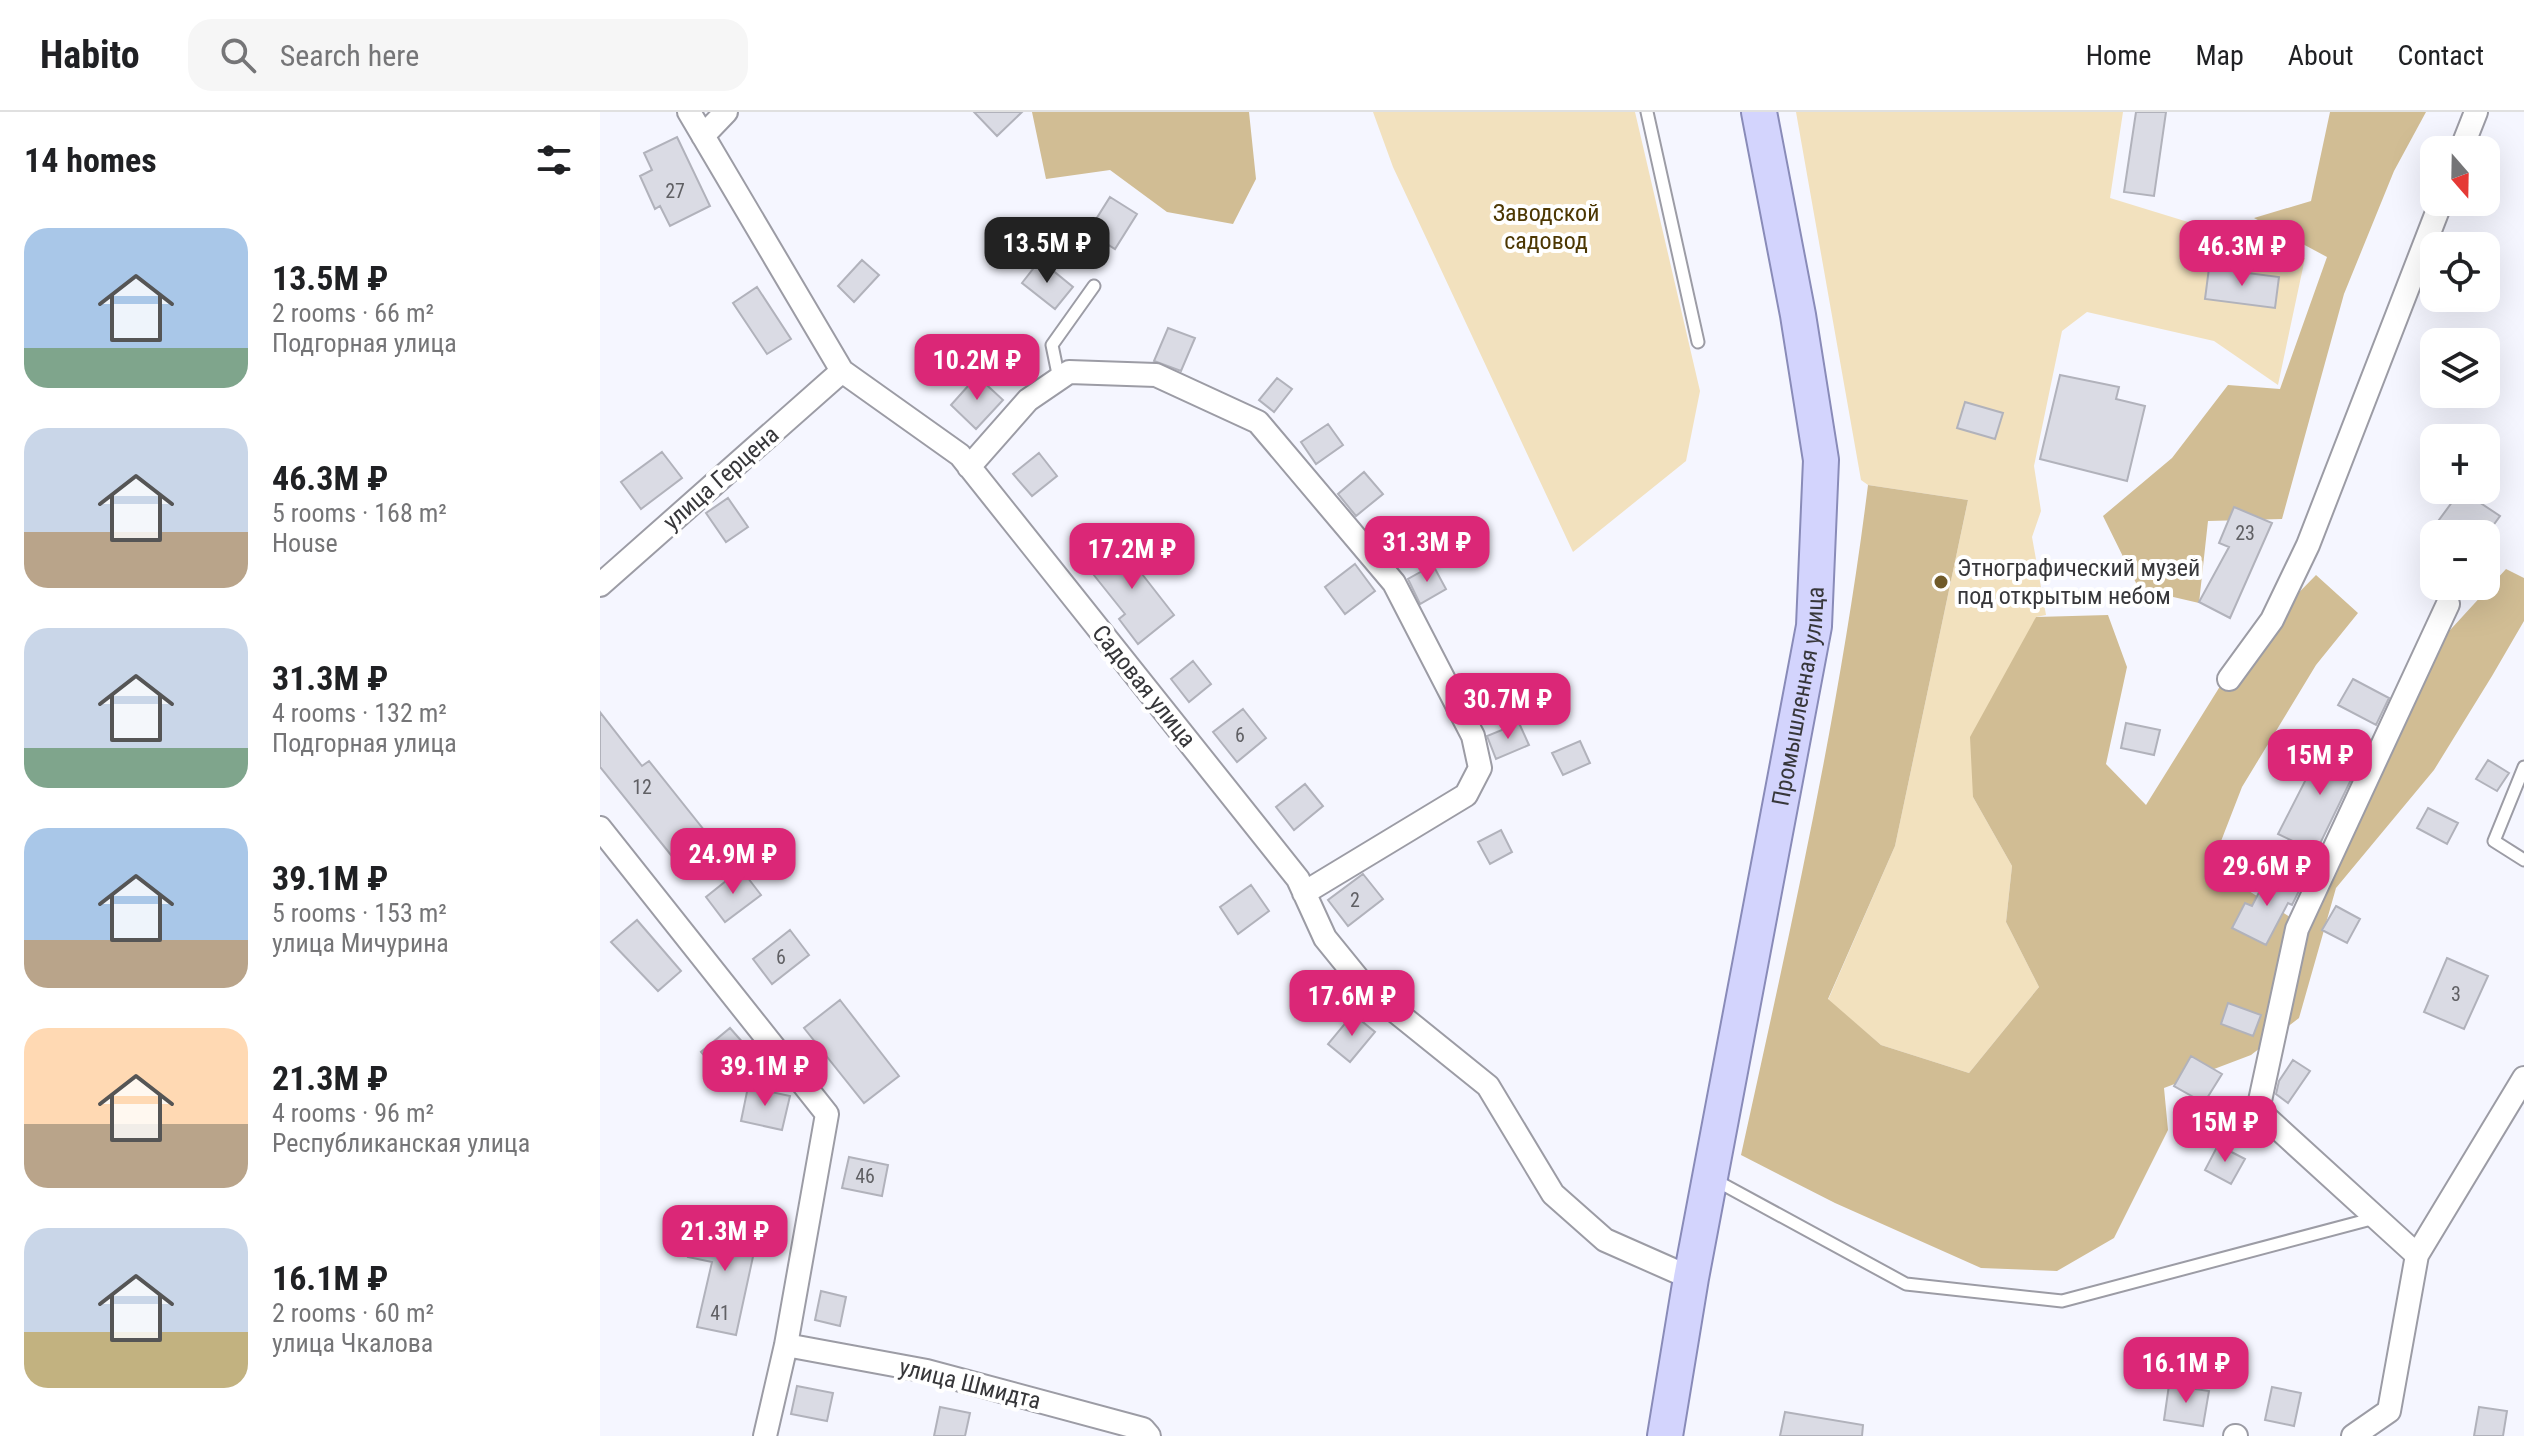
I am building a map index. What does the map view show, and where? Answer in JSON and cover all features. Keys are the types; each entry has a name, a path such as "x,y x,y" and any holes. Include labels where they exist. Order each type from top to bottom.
{"main road":[{"name":"Промышленная улица","path":"1665,1436 1691,1278 1815,611 1821,460 1798,315 1759,112"}],"street":[{"name":"Садовая улица","path":"689,112 842,371 960,455 1298,879 1325,938 1364,986 1488,1086 1553,1194 1605,1240 1691,1278"},
{"path":"703,136 726,112"},
{"path":"2467,136 2476,112"},
{"path":"2229,679 2272,620 2319,513 2436,216"},
{"name":"улица Герцена","path":"600,585 842,371"},
{"path":"969,467 1028,400 1069,372 1156,375 1258,422 1394,583 1473,736 1480,768 1466,795 1304,893"},
{"path":"2417,1255 2258,1110 2297,929 2448,604"},
{"path":"600,828 827,1114 786,1345 765,1436"},
{"path":"2353,1436 2389,1411 2417,1255 2524,1078"},
{"name":"улица Шмидта","path":"786,1345 927,1371 1143,1429 1149,1436"}],"lane":[{"path":"1647,112 1698,342"},
{"path":"1059,379 1052,345 1094,286"},
{"path":"2524,767 2494,841 2524,860"},
{"path":"1711,1178 1906,1284 2062,1301 2377,1218"}],"green space":[{"name":"Заводской садовод","path":"1373,112 1635,112 1700,391 1686,461 1573,552 1393,167"},
{"path":"1796,112 2123,112 2110,198 2305,258 2278,385 2214,341 2087,312 2062,331 2034,466 2041,511 2032,537 2046,615 2036,617 1973,797 2012,866 2006,922 2039,987 1969,1073 1881,1045 1828,1000 1895,846 1968,500 1868,485 1861,480"}],"shaded area":[{"path":"1032,112 1249,112 1256,179 1233,224 1167,212 1110,170 1046,179"},
{"path":"2330,112 2426,112 2394,171 2344,294 2282,519 2208,521 2199,603 2139,589 2103,516 2172,458 2228,385 2280,389 2327,257 2254,218 2311,201"},
{"path":"1868,485 1968,500 1895,846 1828,999 1881,1045 1969,1073 2039,987 2006,922 2012,866 1973,797 1970,737 2036,617 2108,615 2127,667 2106,764 2146,805 2242,651 2316,575 2358,613 2316,665 2242,787 2211,867 2298,922 2430,652 2478,600 2500,600 2500,576 2506,569 2524,578 2524,621 2492,676 2434,770 2336,888 2299,1018 2251,1055 2164,1088 2168,1130 2114,1238 2057,1271 1981,1268 1835,1203 1741,1155 1795,905 1857,570"}],"building":[{"path":"974,112 1022,112 997,136"},
{"path":"2136,112 2166,112 2154,196 2124,192"},
{"path":"677,137 710,206 670,226 660,206 655,209 640,176 652,170 644,153"},
{"path":"1110,197 1137,214 1115,249 1088,232"},
{"path":"862,260 879,275 854,302 838,286"},
{"path":"1040,260 1073,287 1055,309 1022,283"},
{"path":"2209,268 2279,277 2275,308 2205,299"},
{"path":"757,287 791,339 767,354 733,303"},
{"path":"1168,328 1195,338 1181,371 1154,361"},
{"path":"2060,375 2119,387 2116,399 2145,406 2127,481 2040,459"},
{"path":"977,376 1003,400 976,429 951,405"},
{"path":"1277,378 1292,389 1274,412 1259,400"},
{"path":"1965,402 2003,413 1995,439 1957,428"},
{"path":"1328,424 1343,445 1316,464 1301,442"},
{"path":"662,452 682,478 641,509 621,482"},
{"path":"1039,453 1057,476 1032,496 1013,474"},
{"path":"1364,472 1383,494 1356,516 1338,494"},
{"path":"728,498 748,527 726,542 706,513"},
{"path":"2451,504 2482,504 2500,516 2497,520 2439,520"},
{"path":"2234,507 2272,523 2230,618 2199,602 2229,547 2219,543"},
{"path":"1127,538 1150,567 1142,574 1174,615 1138,644 1119,619 1125,614 1089,569"},
{"path":"1355,564 1375,591 1345,614 1325,587"},
{"path":"1433,565 1446,589 1420,604 1408,579"},
{"path":"1193,661 1211,684 1189,702 1171,679"},
{"path":"2353,679 2389,698 2376,725 2338,705"},
{"path":"1243,709 1266,738 1237,762 1213,732"},
{"path":"600,712 642,766 649,761 712,840 679,865 600,767"},
{"path":"1519,723 1529,745 1496,759 1487,736"},
{"path":"2126,723 2160,730 2154,755 2121,748"},
{"path":"1580,741 1590,763 1563,775 1552,753"},
{"path":"2325,742 2361,759 2316,852 2278,834"},
{"path":"2488,760 2509,773 2497,791 2476,779"},
{"path":"1305,784 1323,806 1294,830 1276,807"},
{"path":"2428,808 2458,823 2447,844 2417,828"},
{"path":"1501,830 1512,852 1490,864 1478,842"},
{"path":"741,869 761,895 725,922 706,897"},
{"path":"2270,871 2301,887 2292,905 2288,903 2266,945 2232,928 2245,903 2252,906"},
{"path":"1363,874 1383,899 1348,926 1328,900"},
{"path":"1251,885 1269,911 1238,934 1220,907"},
{"path":"2336,906 2360,919 2347,943 2322,930"},
{"path":"637,920 681,971 658,991 611,942"},
{"path":"790,930 809,955 772,984 753,959"},
{"path":"2447,958 2488,976 2464,1029 2424,1012"},
{"path":"840,1000 899,1076 864,1103 804,1028"},
{"path":"2228,1003 2261,1015 2253,1036 2221,1024"},
{"path":"1353,1014 1375,1032 1350,1062 1328,1044"},
{"path":"730,1028 752,1053 723,1078 701,1052"},
{"path":"2191,1056 2222,1074 2204,1103 2174,1086"},
{"path":"2293,1060 2310,1071 2288,1103 2276,1094 2279,1081"},
{"path":"748,1087 790,1096 782,1130 741,1121"},
{"path":"2218,1145 2245,1159 2231,1184 2205,1170"},
{"path":"849,1157 888,1165 882,1196 842,1188"},
{"path":"722,1221 759,1229 736,1335 697,1327 712,1262 688,1257 695,1228 719,1233"},
{"path":"821,1291 846,1297 840,1326 815,1320"},
{"path":"2169,1385 2209,1391 2203,1426 2164,1420"},
{"path":"797,1386 833,1393 827,1421 791,1414"},
{"path":"2272,1387 2301,1393 2294,1426 2265,1420"},
{"path":"940,1407 970,1413 965,1436 934,1436"},
{"path":"2479,1407 2507,1411 2503,1436 2474,1436"},
{"path":"1785,1412 1863,1425 1862,1436 1780,1436"}],"place":[{"name":"Этнографический музей под открытым небом","path":"1941,582"}]}
